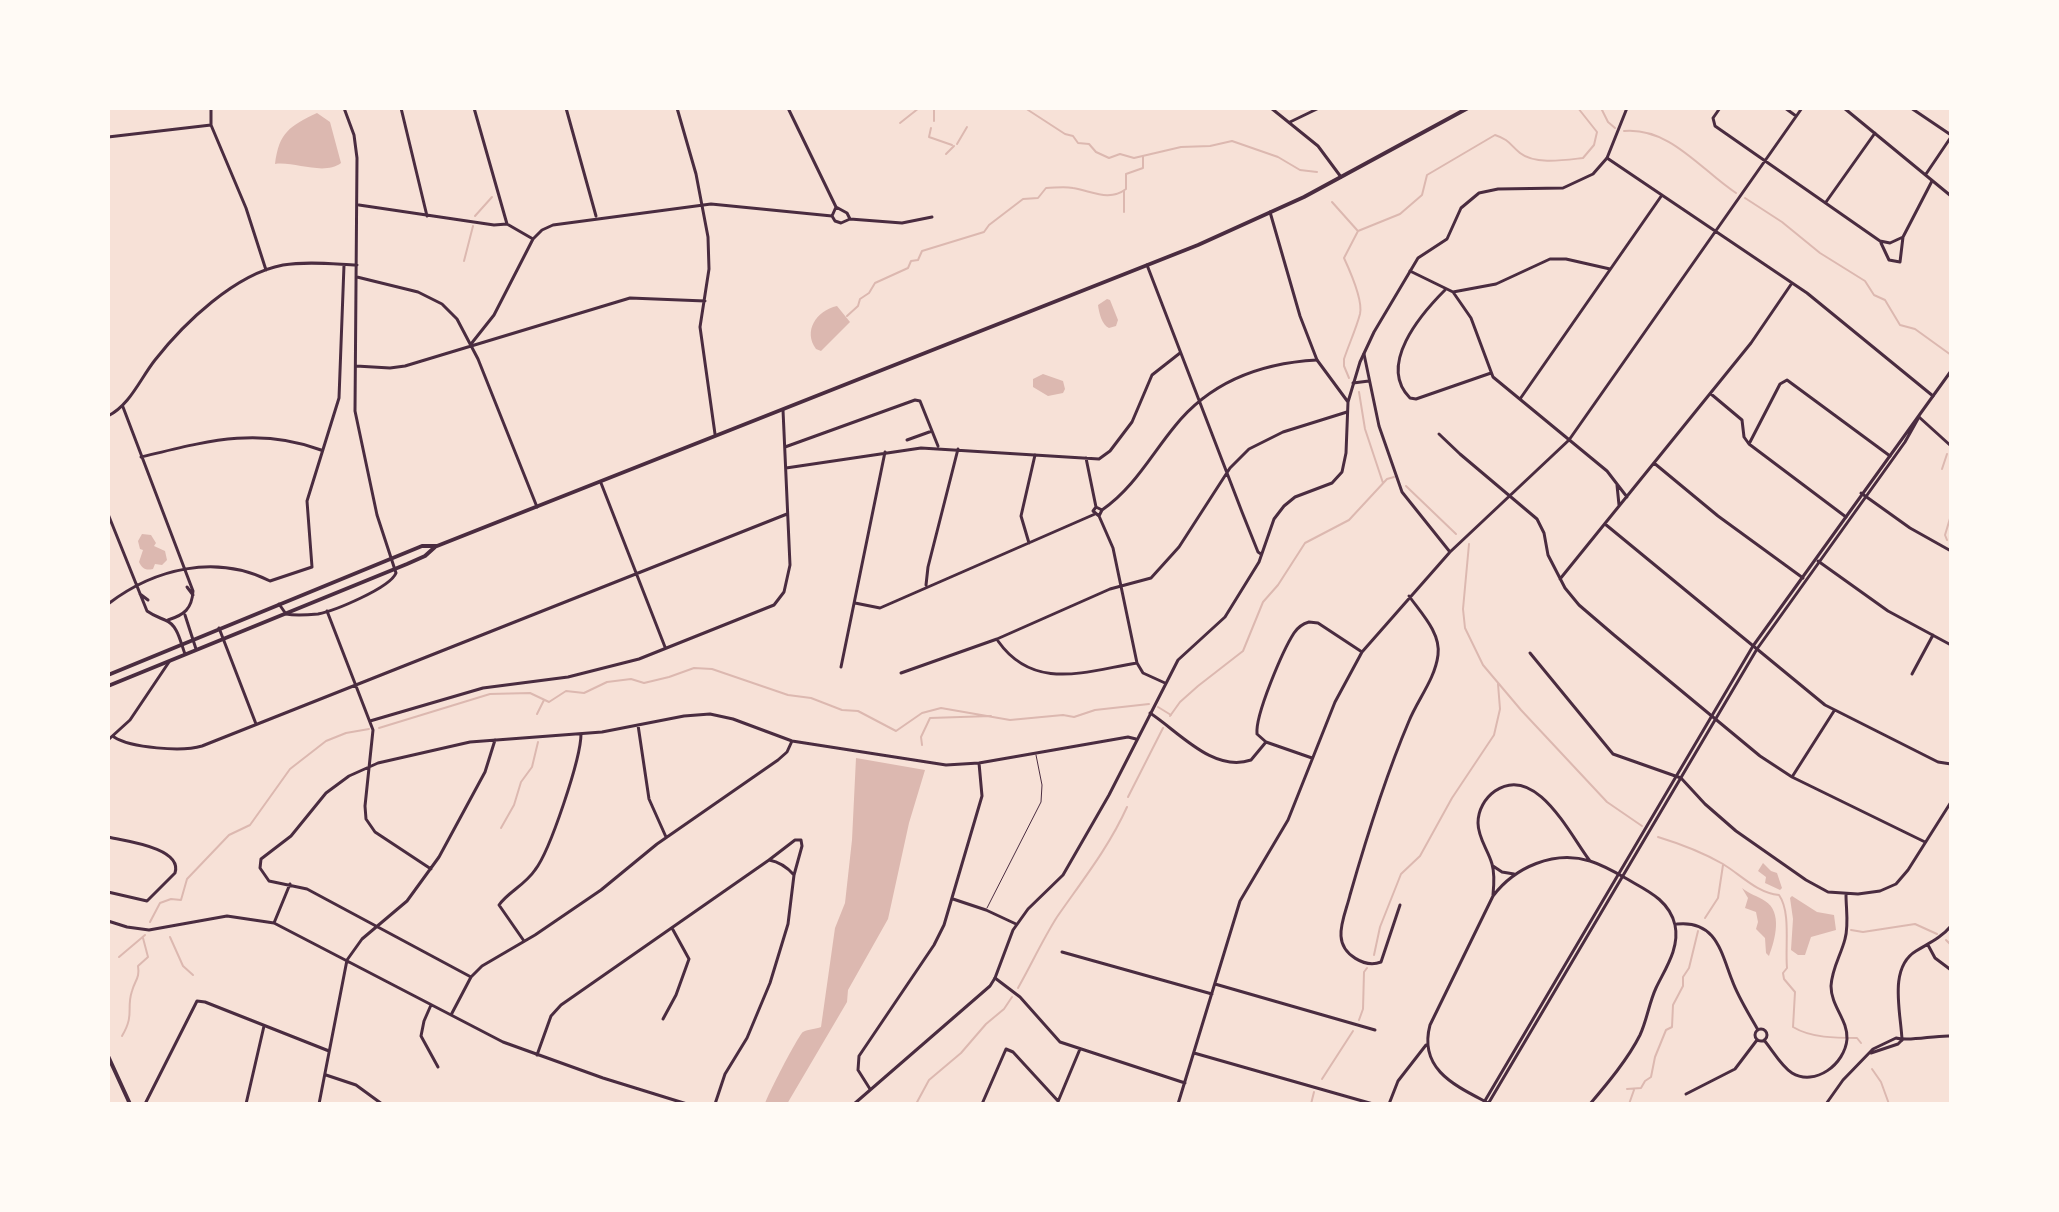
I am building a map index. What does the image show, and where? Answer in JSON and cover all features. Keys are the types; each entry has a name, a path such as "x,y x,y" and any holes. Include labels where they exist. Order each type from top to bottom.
{"main road":[{"path":"108,686 425,556 437,546 1147,265 1270,212 1468,108"},
{"path":"108,675 422,546 437,546"},
{"path":"140,661 145,670"},
{"path":"108,1056 130,1104"}],"street":[{"path":"211,108 211,125 246,208 266,270"},
{"path":"279,604 284,613 298,615 327,611 395,577 396,568 377,515 355,411 356,145 344,108"},
{"path":"401,108 427,216"},
{"path":"474,108 507,224"},
{"path":"566,108 597,217"},
{"path":"677,108 703,205 709,251 701,337 715,437"},
{"path":"788,108 836,207 847,213 850,219"},
{"path":"1271,108 1318,146 1341,177"},
{"path":"1289,123 1319,108"},
{"path":"854,1104 969,1006 995,978 1016,924 1063,875 1109,795 1178,660 1219,624 1262,555 1274,519 1295,497 1332,483 1342,472 1348,402 1353,383 1374,332 1418,258 1447,239 1461,208 1476,194 1498,189 1563,188 1593,174 1607,158 1627,108"},
{"path":"1720,108 1713,118 1713,124 1880,241 1890,243 1903,237"},
{"path":"1785,108 1796,116"},
{"path":"1178,1104 1240,901 1288,820 1335,702 1362,652 1450,552 1569,440 1802,108"},
{"path":"1844,108 1951,196"},
{"path":"1911,108 1951,136 1926,175"},
{"path":"108,137 211,125"},
{"path":"1826,203 1875,133"},
{"path":"1607,158 1830,310 1933,396"},
{"path":"1880,241 1891,262 1901,260 1903,237 1932,181"},
{"path":"1519,400 1662,195"},
{"path":"358,205 494,225 507,224 533,239"},
{"path":"471,344 494,315 533,239 553,225 703,205 832,216 838,223 850,219 895,223 932,217"},
{"path":"832,216 836,207"},
{"path":"1270,212 1300,316 1317,360 1348,402"},
{"path":"1453,292 1496,284 1550,259 1566,259 1610,269"},
{"path":"108,416 123,407 158,357 180,333 237,284 266,270 300,263 357,265"},
{"path":"108,604 136,585 184,569 229,567 247,570 274,581 310,569 307,501 339,398 344,265"},
{"path":"1147,265 1258,552 1262,555"},
{"path":"1410,271 1453,292 1471,318 1491,373 1616,481 1627,497"},
{"path":"357,277 409,289 442,304 462,325 537,507"},
{"path":"1560,579 1751,343 1792,283"},
{"path":"1446,289 1419,318 1406,342 1398,363 1403,389 1410,398 1416,399 1491,373"},
{"path":"355,366 397,367 630,298 705,301"},
{"path":"786,468 885,452 938,448 1101,458 1123,437 1148,381 1164,363 1180,353"},
{"path":"1364,354 1383,439 1402,492 1450,552"},
{"path":"855,603 880,608 1097,515 1123,494 1175,426 1199,402 1220,387 1252,370 1288,362 1317,360"},
{"path":"1426,1045 1431,1061 1442,1074 1487,1103 1711,716 1861,493 1951,371"},
{"path":"1749,444 1780,384 1787,380 1893,458"},
{"path":"1353,383 1369,381"},
{"path":"1711,394 1742,420 1745,440 1749,444 1847,518"},
{"path":"785,447 915,400 920,401 938,448"},
{"path":"123,407 193,595 185,613 168,620"},
{"path":"370,721 483,688 568,677 630,662 778,602 789,575 783,410"},
{"path":"901,673 997,639 1121,585 1146,580 1160,570 1189,533 1227,473 1249,449 1272,436 1347,412"},
{"path":"1919,417 1951,446"},
{"path":"1847,518 1866,497 1919,417"},
{"path":"907,440 932,431"},
{"path":"1439,434 1533,513 1540,523 1548,555 1560,579 1579,605 1711,716 1792,777 1925,842"},
{"path":"141,457 198,443 249,436 286,440 321,450"},
{"path":"927,587 928,567 958,449"},
{"path":"841,667 885,452"},
{"path":"1029,543 1021,516 1035,455"},
{"path":"1086,458 1096,507 1093,510 1111,543 1137,663 1143,673 1165,683"},
{"path":"1654,463 1710,510 1804,578"},
{"path":"1616,481 1620,498 1618,507"},
{"path":"601,483 666,648"},
{"path":"1861,493 1917,533 1951,551"},
{"path":"1096,507 1102,510"},
{"path":"108,514 150,613 168,620 175,628 185,654"},
{"path":"114,737 160,747 195,748 787,514"},
{"path":"1605,524 1834,711 1938,762 1951,764"},
{"path":"1817,560 1888,611 1951,645"},
{"path":"188,578 186,586 193,595"},
{"path":"140,594 148,602 150,613"},
{"path":"1400,905 1381,962 1372,964 1348,953 1343,946 1341,932 1359,862 1409,721 1433,673 1439,652 1436,636 1409,596"},
{"path":"327,611 370,721 373,739 365,806 368,823 375,832 431,869"},
{"path":"185,613 185,622 196,649"},
{"path":"1313,758 1266,742 1257,734 1257,722 1281,660 1298,628 1309,622 1318,623 1362,652"},
{"path":"219,628 256,724"},
{"path":"1912,674 1933,635"},
{"path":"997,639 1016,661 1041,673 1058,675 1137,663"},
{"path":"1679,776 1716,719 1755,648"},
{"path":"1530,653 1613,754 1679,776 1705,804 1745,838 1820,889 1846,895 1865,894 1896,884 1949,811 1951,802"},
{"path":"108,740 130,720 171,659"},
{"path":"1792,777 1834,711"},
{"path":"1150,713 1195,748 1232,762 1251,760 1266,742"},
{"path":"471,977 307,889 266,878 260,868 261,859 291,836 313,806 336,785 369,767 470,742 581,734 694,714 718,715 792,741 930,764 979,763 1128,737 1136,739"},
{"path":"638,725 649,799 666,838"},
{"path":"525,942 499,905 524,884 542,859 578,757 581,734"},
{"path":"319,1104 347,960 362,939 401,907 431,869 485,772 495,739"},
{"path":"451,1015 471,977 489,961 525,942 601,890 666,838 778,760 790,749 792,741"},
{"path":"870,1089 858,1070 859,1056 934,945 952,898 982,796 979,763"},
{"path":"1493,896 1493,866 1479,832 1481,810 1496,790 1517,784 1528,786 1542,797 1590,861"},
{"path":"108,837 168,853 175,859 177,867 175,873 147,901 108,892"},
{"path":"537,1056 554,1011 795,840 801,840 788,924 770,983 747,1038 725,1074 715,1104"},
{"path":"1389,1104 1398,1081 1426,1045 1432,1020 1493,896 1514,874 1551,859 1590,861 1621,875 1659,899 1667,907 1675,925 1671,957 1654,991 1639,1035 1590,1104"},
{"path":"769,860 782,864 794,875"},
{"path":"1493,866 1514,874"},
{"path":"274,923 290,884"},
{"path":"1764,1040 1788,1070 1809,1077 1820,1076 1830,1069 1844,1050 1847,1035 1831,989 1834,964 1847,931 1846,895"},
{"path":"952,898 1016,924"},
{"path":"108,921 149,930 234,915 274,923 497,1039 537,1056 687,1104"},
{"path":"1675,925 1697,927 1722,947 1737,992 1758,1030 1766,1033 1764,1040"},
{"path":"1902,1040 1899,974 1910,956 1951,926"},
{"path":"663,1019 689,959 672,928"},
{"path":"1928,945 1935,958 1951,970"},
{"path":"1062,952 1212,994"},
{"path":"995,978 1020,997 1056,1039 1185,1083"},
{"path":"1215,984 1375,1030"},
{"path":"145,1104 197,1001 329,1051"},
{"path":"431,1005 421,1036 438,1067"},
{"path":"246,1104 265,1025"},
{"path":"1757,1040 1755,1035 1758,1030"},
{"path":"1826,1104 1849,1073 1871,1053 1902,1040 1930,1035 1951,1036"},
{"path":"1757,1040 1764,1040"},
{"path":"1686,1094 1739,1067 1757,1040"},
{"path":"982,1104 1006,1049 1013,1052 1057,1103 1080,1049"},
{"path":"1194,1053 1373,1104"},
{"path":"325,1075 356,1085 382,1104"},
{"path":"662,1104 665,1098"}],"lane":[{"path":"986,910 1041,802 1042,785 1036,753"}],"shaded area":[{"path":"317,113 330,122 341,163 326,168 275,164 279,144 287,131"},
{"path":"1107,299 1118,320 1116,326 1109,328 1103,322 1098,305"},
{"path":"837,306 850,322 821,351 816,349 811,329 823,312"},
{"path":"1043,374 1063,381 1063,393 1048,396 1033,387 1033,379"},
{"path":"142,534 151,535 156,543 154,546 165,551 167,560 162,565 155,564 153,569 148,570 140,564 143,550 138,541"},
{"path":"856,758 925,770 909,823 888,919 848,990 847,1002 787,1104 765,1104 800,1035 821,1027 835,928 845,903"},
{"path":"1763,863 1777,873 1780,890 1765,883 1766,877 1758,871"},
{"path":"1742,888 1765,901 1774,912 1775,934 1769,956 1765,938 1756,929 1756,912 1745,908 1748,898"},
{"path":"1792,896 1817,912 1834,915 1836,930 1811,937 1805,955 1791,950"}],"waterway":[{"path":"900,123 919,108"},
{"path":"934,108 934,121"},
{"path":"1025,108 1073,136 1078,143 1089,144 1096,152 1109,158 1120,154 1134,158 1181,147 1232,141 1278,157 1300,170 1317,172"},
{"path":"1349,378 1344,359 1358,320 1360,302 1344,258 1358,231 1400,214 1422,195 1427,175 1495,135 1526,157 1550,161 1583,158 1594,145 1597,132 1578,108"},
{"path":"1601,108 1615,128"},
{"path":"957,144 967,127"},
{"path":"931,128 929,137 952,145"},
{"path":"1624,131 1641,132 1670,143 1736,193"},
{"path":"946,154 954,146"},
{"path":"847,316 875,283 908,268 911,261 918,260 922,251 984,232 1023,199 1038,198 1046,188 1069,187 1107,195 1120,193 1126,189 1126,174 1143,168 1143,156"},
{"path":"1124,191 1124,212"},
{"path":"475,216 492,197"},
{"path":"1745,198 1782,222 1820,253 1865,281 1874,295 1885,300 1900,325 1915,329 1951,355"},
{"path":"1332,202 1357,230"},
{"path":"464,261 473,226"},
{"path":"1359,392 1365,429 1383,483"},
{"path":"1942,469 1947,454"},
{"path":"1170,716 1180,702 1243,651 1263,602 1305,543 1349,520 1387,479 1394,477"},
{"path":"1406,486 1456,534"},
{"path":"1947,540 1945,535 1951,515"},
{"path":"1469,544 1463,609 1465,628 1483,665 1607,802 1642,826"},
{"path":"379,728 490,694 530,693 549,702 566,691 584,693 607,682 631,679 644,683 694,668 712,669 788,695 811,698 842,710 858,711 896,731 922,713 941,708 1010,720 1063,715 1074,717 1095,710 1149,704"},
{"path":"1374,955 1380,927 1401,874 1420,856 1452,798 1494,735 1500,709 1498,684"},
{"path":"537,714 544,700"},
{"path":"1158,707 1171,715"},
{"path":"922,745 921,737 930,718 991,716"},
{"path":"1128,797 1163,728"},
{"path":"150,922 160,903 171,899 181,900 187,879 229,835 250,825 290,769 326,741 369,729"},
{"path":"501,828 514,805 521,782 532,767 538,742"},
{"path":"1018,988 1052,925 1104,850 1127,807"},
{"path":"1658,837 1707,856 1756,887 1779,895 1786,920 1787,968 1783,973 1795,992 1793,1027 1816,1035 1857,1038 1861,1043"},
{"path":"1705,918 1718,898 1723,865"},
{"path":"1851,930 1863,932 1915,924 1937,934"},
{"path":"1627,1089 1641,1088 1651,1077 1666,1030 1672,1027 1673,1005 1683,986 1698,931"},
{"path":"119,957 145,935"},
{"path":"170,937 183,966 193,975"},
{"path":"122,1036 128,1022 130,997 138,976 138,966 148,957 143,938"},
{"path":"1946,940 1951,945"},
{"path":"1359,1020 1367,968"},
{"path":"916,1104 929,1080 961,1053 1012,997"},
{"path":"1322,1079 1353,1031"},
{"path":"1872,1069 1881,1082 1889,1104"},
{"path":"1629,1104 1634,1090"},
{"path":"1311,1104 1314,1092"}]}
